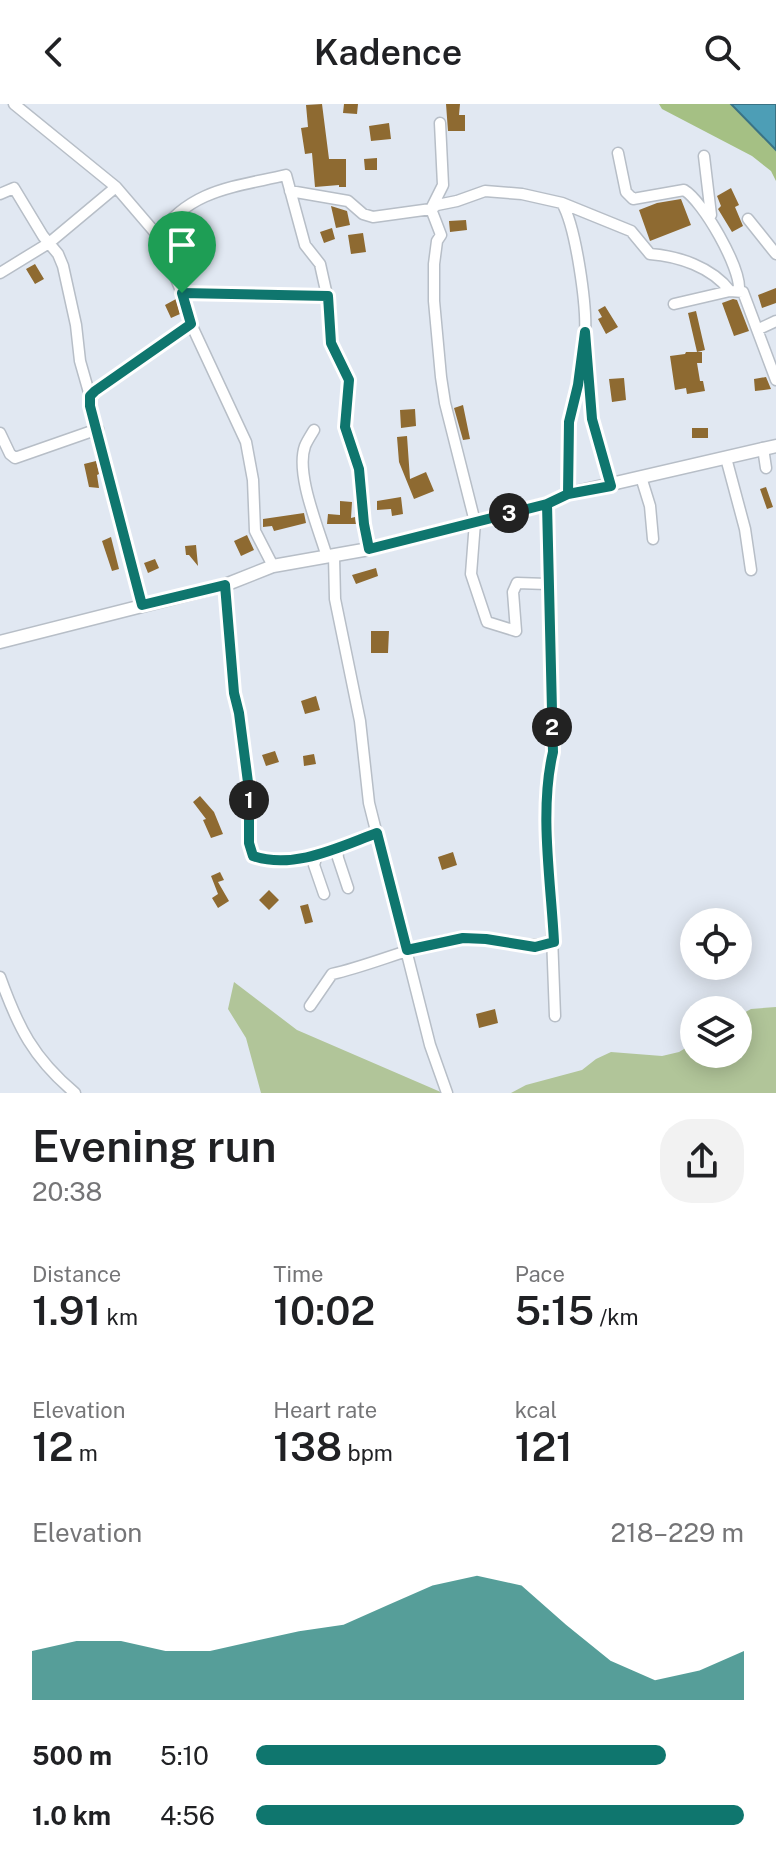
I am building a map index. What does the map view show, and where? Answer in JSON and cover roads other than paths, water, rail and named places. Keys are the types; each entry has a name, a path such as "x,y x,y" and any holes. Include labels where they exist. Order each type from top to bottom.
{"main road":[{"path":"0,642 225,585 273,566 369,549 547,504 568,494 769,447"}],"street":[{"path":"14,104 116,187 158,236 182,293 191,324 246,442 253,480 255,531 273,566"},
{"path":"440,123 443,185 431,209 441,235 437,241 434,264 434,301 445,403 475,522 471,574 487,622 516,631 513,592 517,583 547,584"},
{"path":"618,153 626,192 633,199 684,190 692,195 714,225"},
{"path":"704,156 708,206 730,263 737,270 734,290"},
{"path":"158,236 173,218 208,193 286,175 305,245 320,264 328,296 331,343 349,380 345,427 359,469 369,549"},
{"path":"0,272 49,243 116,187"},
{"path":"0,194 14,188 63,266 90,406 142,605"},
{"path":"290,191 348,201 363,214 373,217 431,209 485,191 522,194 562,203 631,231 650,254 669,255 698,266 747,296 776,380"},
{"path":"562,203 569,214 577,253 592,419 611,486"},
{"path":"748,219 776,254"},
{"path":"674,304 734,290"},
{"path":"182,293 328,296"},
{"path":"759,329 776,321"},
{"path":"90,396 191,324"},
{"path":"568,494 569,422 585,332"},
{"path":"0,433 15,458 98,429"},
{"path":"314,430 304,447 303,467 306,487 330,556 335,599 360,721 369,803 430,1045 447,1093"},
{"path":"766,468 769,447"},
{"path":"726,458 745,529 751,570"},
{"path":"641,477 650,506 653,539"},
{"path":"547,504 553,752 548,772 547,803 555,1016"},
{"path":"225,585 234,693 248,780 249,843 253,856 267,861 317,855 377,833"},
{"path":"337,848 348,888"},
{"path":"317,855 314,865 324,894"},
{"path":"310,1006 332,974 362,968 407,950 463,938 535,947 554,942"},
{"path":"0,977 21,1032 38,1058 75,1093"}],"water":[{"path":"731,104 776,104 776,150"}]}
